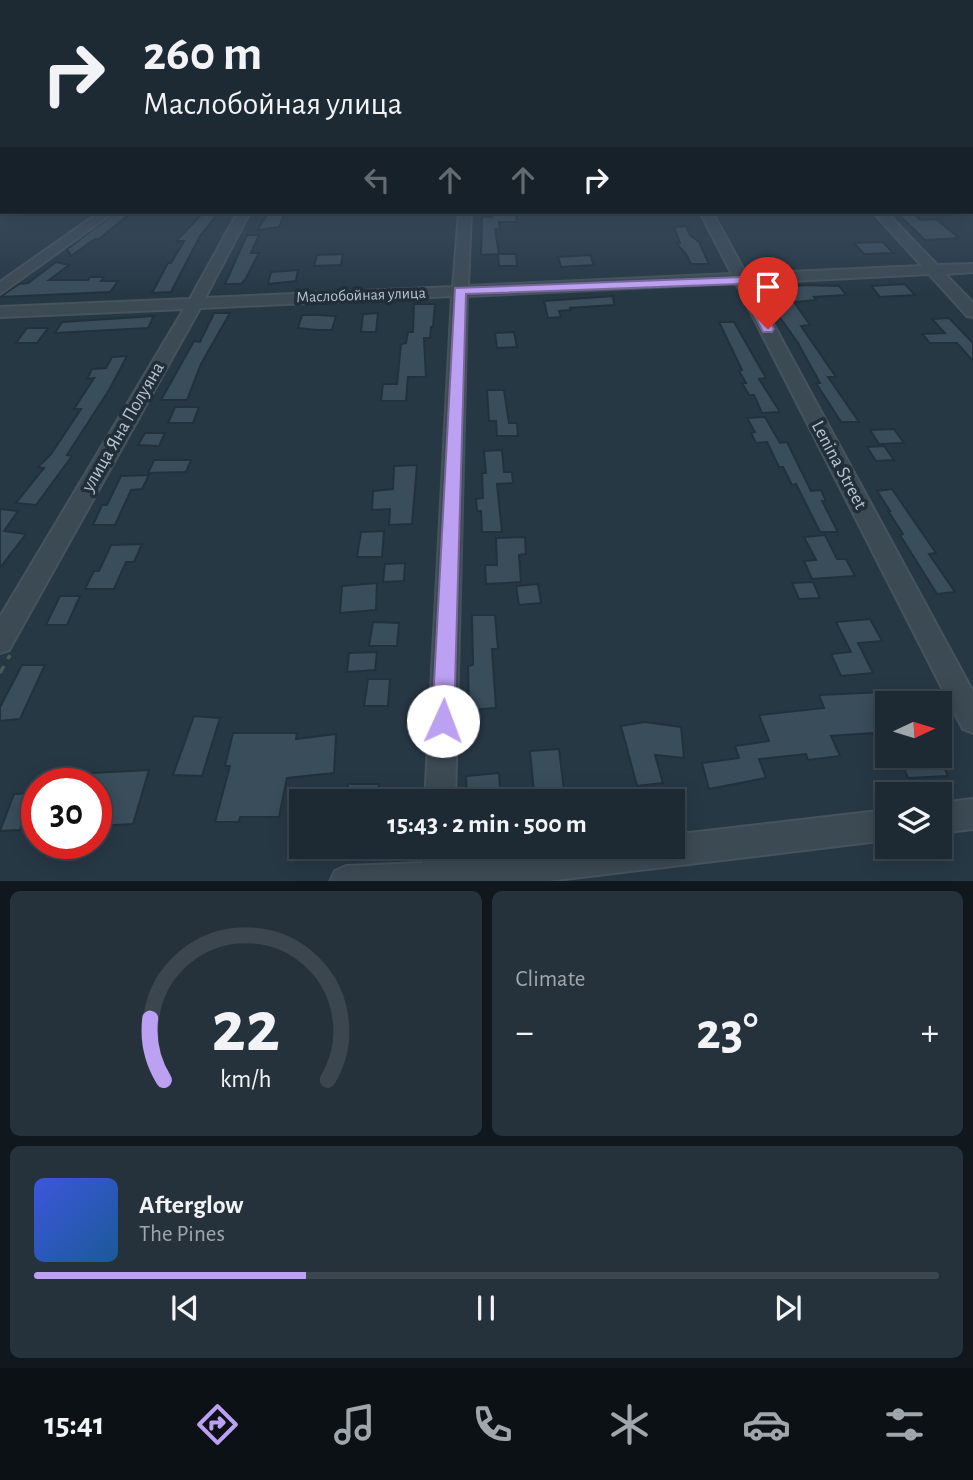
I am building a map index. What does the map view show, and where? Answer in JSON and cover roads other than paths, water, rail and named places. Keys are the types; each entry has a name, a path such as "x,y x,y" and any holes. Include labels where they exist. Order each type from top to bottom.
{"street":[{"path":"0,289 105,214"},
{"name":"улица Яна Полуяна","path":"0,641 196,301 243,214"},
{"path":"441,789 465,214"},
{"name":"Lenina Street","path":"707,214 973,719"},
{"path":"881,214 973,312"},
{"name":"Маслобойная улица","path":"0,312 196,301 742,280 973,268"},
{"path":"952,817 973,814"},
{"path":"346,881 437,869 875,825"}]}
